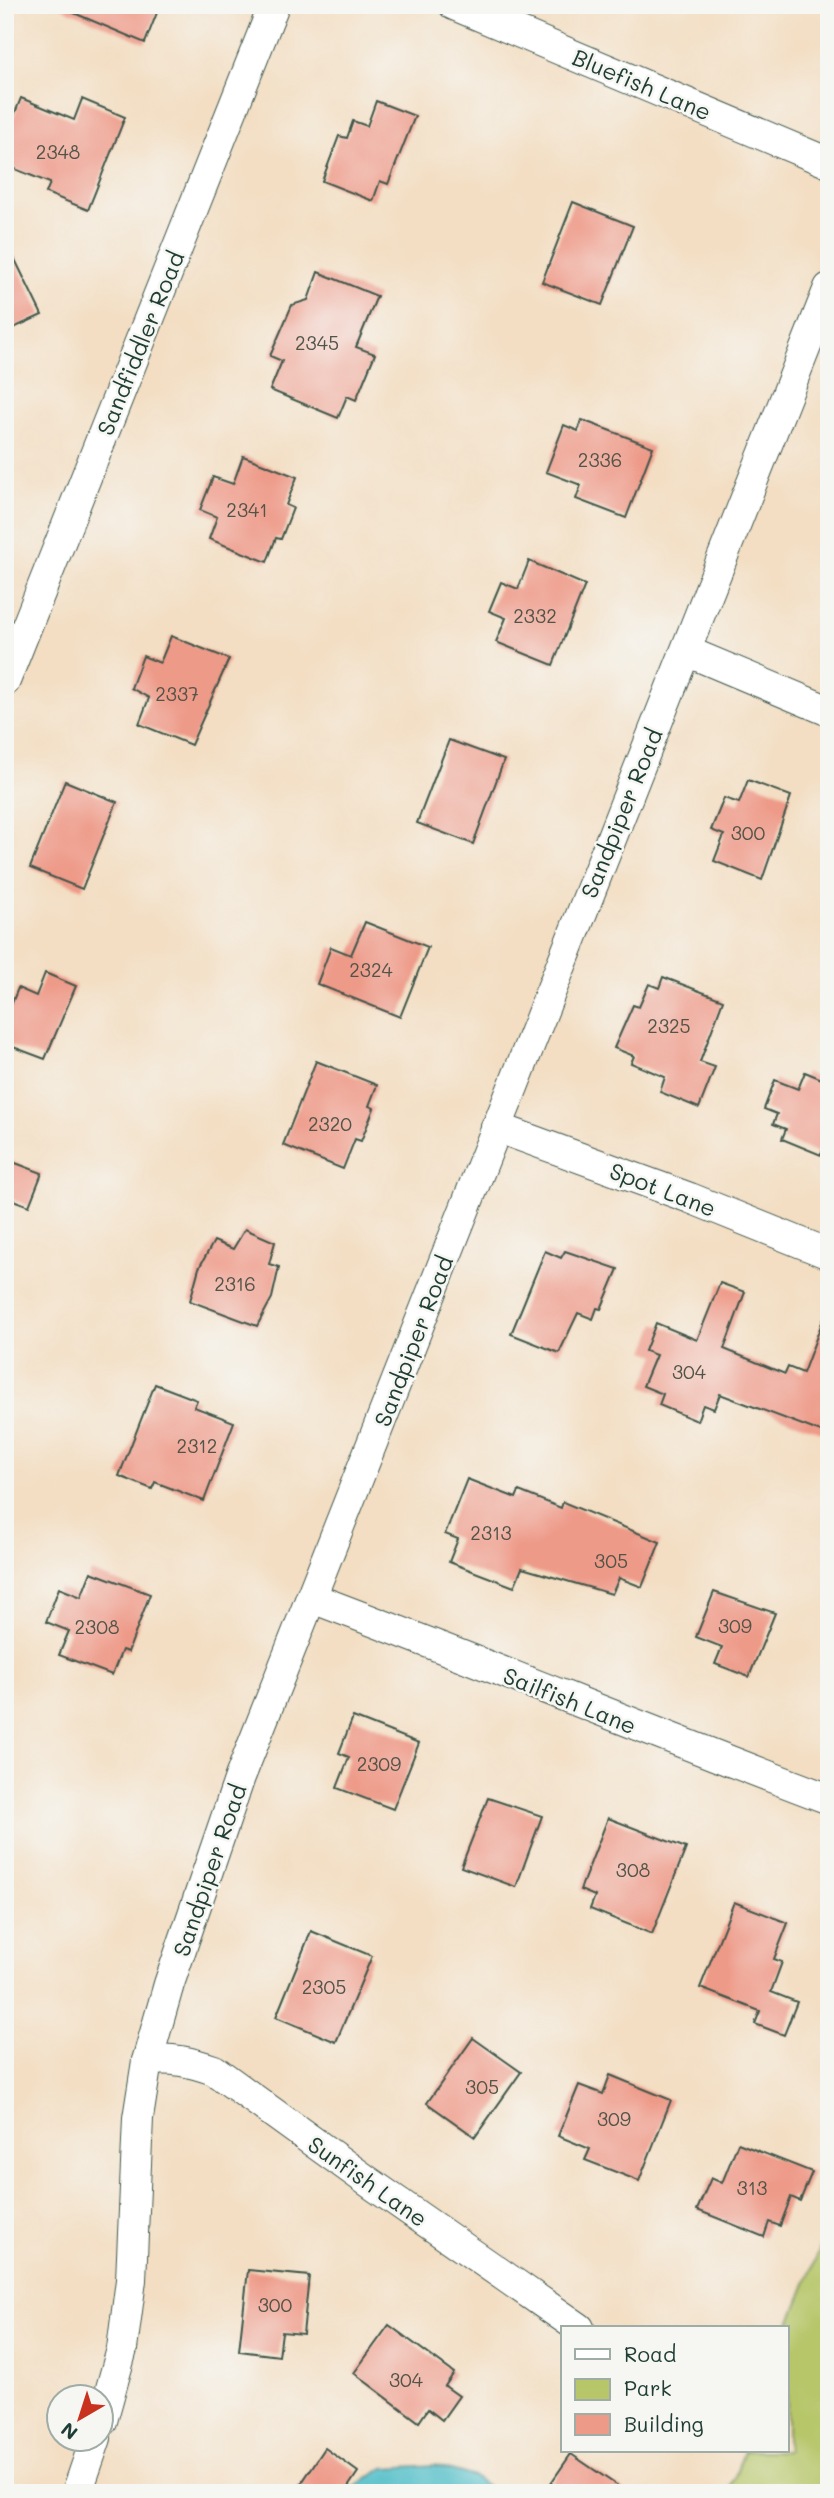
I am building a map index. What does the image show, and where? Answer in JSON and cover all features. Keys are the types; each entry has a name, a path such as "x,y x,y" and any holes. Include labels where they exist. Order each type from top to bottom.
{"street":[{"name":"Sandfiddler Road","path":"5,681 274,5"},
{"name":"Bluefish Lane","path":"454,5 829,163"},
{"name":"Sandpiper Road","path":"113,2382 122,2349 131,2280 138,2118 147,2061 169,1984 240,1777 829,288"},
{"path":"686,651 829,711"},
{"name":"Spot Lane","path":"496,1127 690,1198 829,1254"},
{"name":"Sailfish Lane","path":"312,1598 829,1799"},
{"name":"Sunfish Lane","path":"147,2061 187,2060 214,2070 388,2196 576,2326"},
{"path":"78,2493 91,2452"}],"green space":[{"path":"829,2226 829,2493 729,2493 744,2452 788,2452 788,2328"}],"water":[{"path":"435,2465 474,2477 497,2493 346,2493 384,2468"}],"building":[{"path":"55,5 160,5 145,43"},
{"path":"21,98 74,120 82,99 125,117 88,210 46,193 50,183 5,165 5,138"},
{"path":"376,101 415,116 388,184 380,181 373,201 322,181 339,136 347,138 353,121 367,126"},
{"path":"573,202 633,226 602,305 542,282"},
{"path":"5,239 42,315 5,332"},
{"path":"318,272 377,296 356,347 375,354 356,400 347,396 338,418 270,390 282,361 270,356 292,305 308,300"},
{"path":"582,420 653,447 626,518 576,499 581,485 546,472 564,425 578,431"},
{"path":"243,456 297,477 286,505 293,508 281,539 276,538 267,562 209,539 217,517 200,510 213,477 233,484"},
{"path":"529,561 585,585 553,665 496,642 506,618 489,611 501,582 518,589"},
{"path":"171,636 229,659 191,745 139,724 149,698 131,688 143,656 160,663"},
{"path":"449,740 504,760 473,844 417,823"},
{"path":"748,780 791,796 762,880 714,861 724,835 711,830 724,798 739,803"},
{"path":"65,781 117,802 82,889 30,868"},
{"path":"365,922 428,947 400,1017 317,984 331,947 351,955"},
{"path":"45,973 76,986 45,1059 5,1044 5,1020 18,988 36,996"},
{"path":"663,977 723,1000 700,1062 715,1067 699,1108 660,1092 665,1077 631,1063 634,1056 614,1048 633,1005 639,1007 649,984 659,988"},
{"path":"316,1061 377,1085 369,1106 374,1108 361,1141 355,1139 343,1169 283,1145"},
{"path":"805,1072 829,1082 829,1136 821,1155 782,1139 786,1129 773,1124 777,1114 764,1109 775,1080 798,1089"},
{"path":"5,1159 42,1173 29,1206 5,1197"},
{"path":"245,1229 275,1242 269,1264 279,1267 272,1298 257,1326 190,1301 199,1268 214,1241 233,1249"},
{"path":"545,1251 561,1258 565,1251 618,1269 601,1309 597,1308 593,1319 578,1313 559,1353 511,1334"},
{"path":"720,1283 745,1292 724,1349 785,1374 788,1367 803,1373 826,1312 829,1312 829,1435 720,1394 714,1409 703,1405 697,1421 659,1405 663,1394 643,1386 656,1355 645,1351 656,1323 697,1340"},
{"path":"155,1384 197,1400 194,1407 234,1422 204,1501 155,1482 152,1489 119,1476"},
{"path":"467,1479 516,1498 519,1491 561,1508 563,1502 660,1542 642,1587 619,1578 612,1594 522,1568 514,1587 449,1562 458,1539 445,1534"},
{"path":"91,1572 150,1594 128,1652 122,1650 112,1675 59,1655 69,1631 46,1622 59,1588 81,1597"},
{"path":"714,1592 775,1613 749,1677 715,1664 722,1647 696,1637"},
{"path":"353,1717 419,1743 393,1809 337,1788 349,1757 339,1753"},
{"path":"488,1798 542,1816 516,1887 461,1867"},
{"path":"608,1818 686,1848 652,1934 590,1909 595,1896 580,1890"},
{"path":"734,1902 788,1923 774,1959 782,1962 771,1992 797,2002 784,2035 755,2024 760,2011 700,1988"},
{"path":"311,1931 372,1956 336,2042 276,2017"},
{"path":"473,2038 521,2072 475,2137 427,2103"},
{"path":"610,2075 671,2100 639,2181 585,2160 590,2149 558,2136 579,2085 603,2094"},
{"path":"738,2143 812,2172 800,2201 791,2197 780,2226 769,2222 764,2237 697,2210 711,2178 722,2183"},
{"path":"248,2270 309,2276 303,2334 282,2332 279,2356 239,2351"},
{"path":"389,2325 454,2373 445,2386 459,2396 442,2420 428,2409 419,2422 354,2373"},
{"path":"325,2448 358,2472 344,2493 295,2493"},
{"path":"571,2454 628,2493 544,2493"}]}
